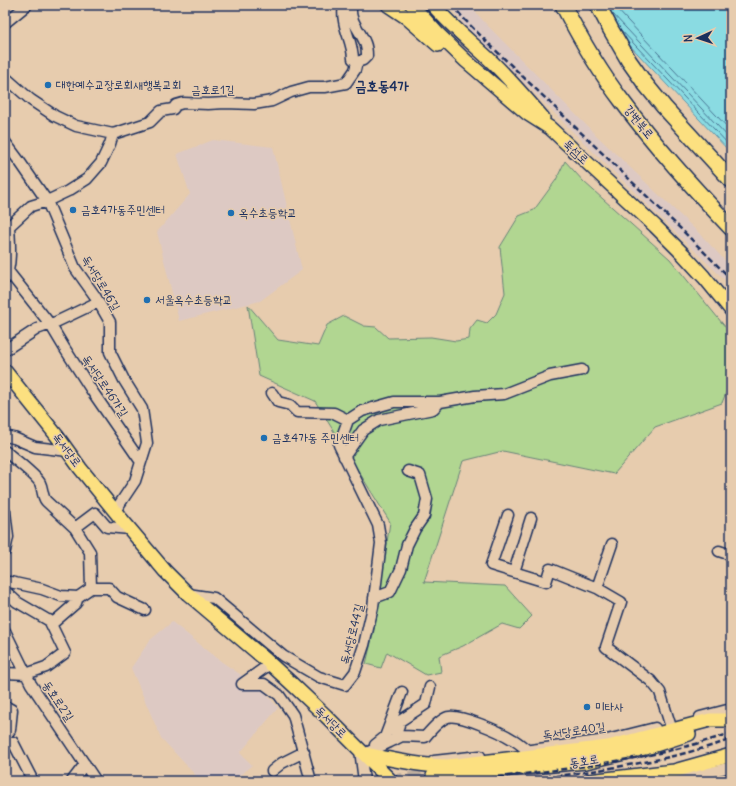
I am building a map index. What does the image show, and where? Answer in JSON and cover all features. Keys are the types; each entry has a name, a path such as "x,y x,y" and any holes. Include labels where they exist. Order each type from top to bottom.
{"highway":[{"name":"강변북로","path":"563,5 588,50 622,101 669,159 731,228"},
{"path":"598,5 629,61 646,85 664,107 731,180"}],"main road":[{"path":"388,5 406,17 524,120 550,128"},
{"name":"뚝섬로","path":"412,5 438,34 466,61 528,114 550,128 656,226 704,277 731,310"},
{"path":"423,5 445,30 468,52 533,107"},
{"path":"433,5 440,14 490,59 550,128"},
{"name":"독서당로","path":"7,378 57,436 130,529 165,570 188,594 270,664 326,716 391,781"},
{"path":"362,752 434,766 448,766 608,747 710,720 731,721"},
{"name":"동호로","path":"433,776 586,762 646,748 731,721"},
{"name":"동호로","path":"589,781 629,779 674,771 731,755"}],"street":[{"path":"5,23 26,5"},
{"path":"344,5 344,21 351,45 353,59 357,62"},
{"name":"금호로1길","path":"113,134 150,122 161,111 173,108 176,105 183,103 254,104 272,101 291,92 309,87 325,87 346,83 355,70 357,62 363,60 367,56 365,42 352,17 352,5"},
{"path":"5,77 31,100 55,116 76,126 113,134 101,162 87,179 68,191 32,206 7,228 10,252 7,275"},
{"name":"독서당로46길","path":"5,142 47,201 75,268 95,296 110,322 110,352 124,380 142,409 147,444 135,481 115,510"},
{"name":"독서당로46가길","path":"7,275 50,324 64,349 141,462"},
{"path":"5,350 37,329 98,302"},
{"path":"272,394 278,402 290,405 297,412 334,413 348,420 362,411 394,402 440,402 475,396 504,394 550,376 582,370"},
{"path":"344,457 363,430 379,420 432,409 440,402"},
{"name":"독서당로44길","path":"188,594 214,598 284,656 320,678 345,685 356,672 364,645 374,598 381,544 378,525 338,445 348,420"},
{"path":"5,436 14,438 35,447 68,451"},
{"path":"5,451 35,477 40,484 43,497 46,501 75,528 90,552 91,588"},
{"path":"374,598 390,592 401,569 407,545 424,516 427,499 420,475 408,471"},
{"path":"5,511 8,537 5,551"},
{"path":"75,528 95,514 107,527 130,529"},
{"path":"508,515 491,565 546,582 550,569 597,588 621,602 606,647 651,681 660,692 670,724"},
{"path":"514,572 531,518"},
{"path":"597,588 612,544"},
{"path":"719,551 731,555"},
{"path":"5,584 10,582 32,586 61,596 78,597"},
{"path":"5,591 17,602 53,623 76,603 78,597 91,588 109,588 117,598 145,610"},
{"path":"5,673 26,674 46,667 65,654 49,620"},
{"name":"동호로2길","path":"5,631 31,684 96,781"},
{"path":"270,664 242,684 264,684 279,695 293,715 311,781"},
{"path":"395,740 400,721 426,704 430,687"},
{"path":"362,752 385,737 402,692"},
{"path":"5,706 12,710 10,730 5,736"},
{"name":"독서당로40길","path":"417,762 607,740 731,709"},
{"path":"362,752 402,736 424,737 447,717 453,716 482,724 512,738 527,750"},
{"path":"5,742 13,742 33,781"},
{"path":"272,771 282,763 304,752"},
{"path":"362,752 364,781"},
{"path":"72,781 85,764"},
{"path":"672,781 699,778 731,767"}],"shaded area":[{"path":"449,5 469,5 595,134 701,235 731,267 731,286 571,130 505,63 466,27"},
{"name":"옥수초등학교","path":"213,140 273,147 302,270 260,301 179,321 157,232 190,194 177,154"},
{"path":"172,622 222,662 262,689 278,708 240,753 252,765 234,780 201,781 161,738 131,668 150,640"}],"green space":[{"path":"565,161 584,182 670,259 731,334 731,380 722,403 655,427 614,474 503,451 463,461 424,582 505,586 532,616 519,629 502,624 463,646 439,656 441,672 426,675 387,652 381,668 366,664 374,630 390,522 315,401 259,376 248,305 278,340 318,346 327,325 344,316 364,326 376,327 388,338 431,337 456,341 469,339 470,329 477,320 487,323 496,314 505,293 500,247 519,216 534,210 556,180"}],"water":[{"path":"592,5 731,5 731,153 714,135"}],"tunnel":[{"path":"390,781 433,776"}],"railway":[{"path":"452,5 485,40 731,279"},
{"path":"471,781 635,758 700,743 731,733"},
{"path":"520,781 639,763 705,748 731,739"}],"place":[{"name":"대한예수교장로회새행복교회","path":"48,85"},
{"name":"금호4가동주민센터","path":"73,210"},
{"name":"옥수초등학교","path":"231,213"},
{"name":"서울옥수초등학교","path":"147,300"},
{"name":"금호4가동 주민센터","path":"264,438"},
{"name":"미타사","path":"587,707"}],"district":[{"name":"금호동4가","path":"382,86"}]}
